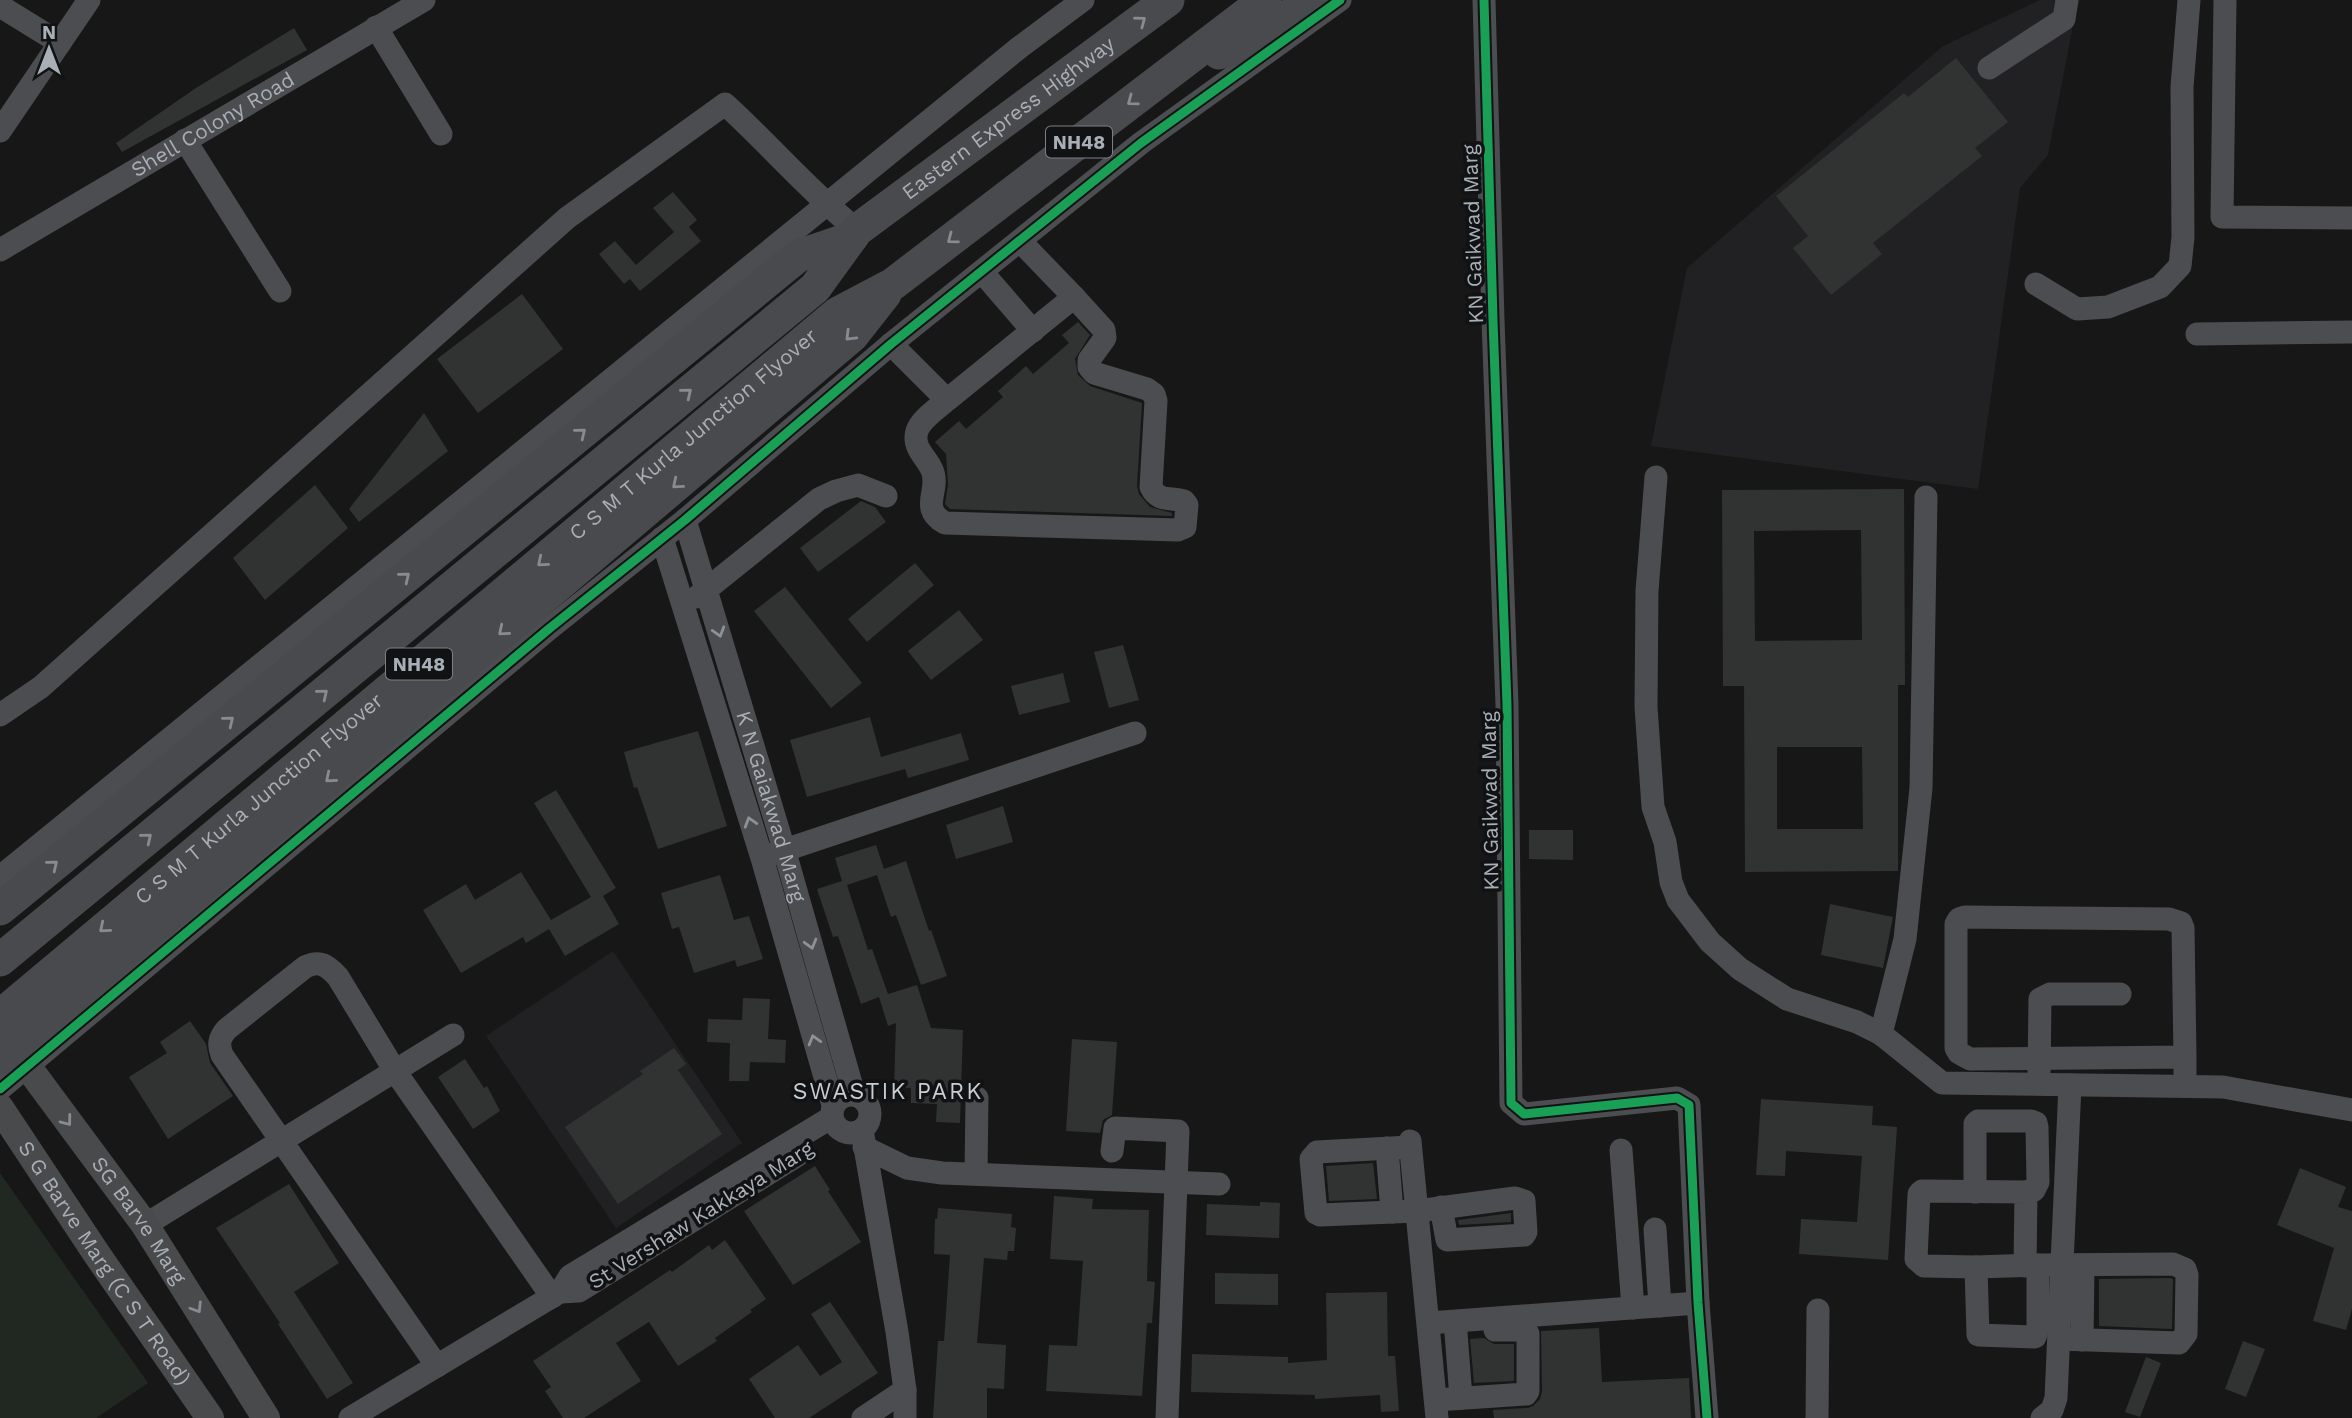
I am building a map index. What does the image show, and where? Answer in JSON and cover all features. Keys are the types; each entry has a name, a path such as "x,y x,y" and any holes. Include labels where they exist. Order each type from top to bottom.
{"highway":[{"name":"Eastern Express Highway","path":"854,234 1168,0"},
{"name":"NH48","path":"894,284 1265,0"},
{"path":"1178,66 1233,49 1315,0"},
{"name":"C S M T Kurla Junction Flyover","path":"0,960 815,288 854,234"},
{"path":"0,909 798,256 854,234"},
{"name":"C S M T Kurla Junction Flyover","path":"0,1016 838,313 894,284"},
{"path":"10,1050 852,336 894,284"}],"main road":[{"name":"SG Barve Marg","path":"10,1050 145,1225 266,1418"},
{"name":"S G Barve Marg (C S T Road)","path":"0,1108 210,1418"}],"street":[{"path":"0,131 89,0"},
{"name":"Shell Colony Road","path":"0,250 425,0"},
{"path":"0,877 1020,47 1083,0"},
{"path":"0,1089 10,1050 685,520 891,344 1141,144 1340,0"},
{"name":"KN Gaikwad Marg","path":"1484,0 1507,705 1511,1103 1524,1114 1677,1098 1689,1105 1698,1303 1707,1418"},
{"path":"1989,68 2064,19 2067,0"},
{"path":"2036,284 2077,309 2108,307 2160,287 2180,266 2183,216 2182,87 2189,0"},
{"path":"2222,217 2225,0"},
{"path":"0,6 60,43"},
{"path":"376,27 441,134"},
{"path":"0,715 41,687 567,218 724,104 767,142 854,234"},
{"path":"185,140 280,291"},
{"path":"2183,216 2352,218"},
{"path":"1020,241 1074,297 1104,330 1105,338 1089,360 1089,367 1094,373 1154,394 1156,401 1151,487 1155,495 1164,499 1184,501 1187,505 1185,527 1178,530 945,523 936,518 931,507 934,476 916,446 919,425 1074,297"},
{"path":"982,272 1033,331"},
{"path":"2197,334 2352,332"},
{"path":"891,344 947,400"},
{"path":"1656,477 1647,592 1646,707 1651,794 1665,842 1671,883 1678,900 1710,942 1740,969 1787,999 1857,1021 1881,1034 1942,1083 2222,1087 2352,1110"},
{"path":"684,608 820,499 858,485 886,496"},
{"path":"1881,1034 1905,939 1921,788 1926,497"},
{"name":"K N Gaiakwad Marg","path":"685,520 854,1094"},
{"name":"K N Gaiakwad Marg","path":"662,538 762,858 835,1117"},
{"path":"762,858 1135,733"},
{"path":"731,760 755,754"},
{"path":"2185,1057 1970,1059 1959,1053 1956,1048 1955,930 1959,919 2176,920 2183,928 2185,1057 2185,1086"},
{"path":"437,1366 222,1055 219,1046 220,1036 227,1029 305,967 321,963 338,977 395,1071 556,1294"},
{"path":"2039,1084 2039,1006 2043,995 2120,994"},
{"path":"145,1225 453,1035"},
{"path":"2006,1084 2007,1121"},
{"path":"2042,1418 2052,1410 2070,1340 2072,1265 2067,1149 2070,1085"},
{"path":"905,1418 905,1390 863,1138 871,1113 866,1101 854,1094 842,1097 835,1117 850,1133 863,1138 907,1168 975,1174 1219,1184"},
{"path":"975,1174 977,1098"},
{"name":"St Vershaw Kakkaya Marg","path":"350,1418 556,1294 570,1276 624,1254 751,1176 835,1117"},
{"path":"1975,1192 1975,1124 1978,1121 2036,1123 2037,1187 2026,1192 1975,1192 1922,1191 1919,1194 1916,1259 1924,1266 2173,1264 2185,1269 2184,1340 2174,1343 2070,1340"},
{"path":"1112,1151 1115,1128 1178,1131 1167,1418"},
{"path":"1429,1329 1456,1333 1524,1330 1528,1335 1528,1391 1526,1394 1461,1398 1436,1409 1429,1329 1417,1211 1410,1144 1317,1152 1311,1159 1318,1214 1417,1211 1441,1207"},
{"path":"1387,1148 1391,1212"},
{"path":"2037,1149 2067,1149"},
{"path":"1621,1150 1633,1308"},
{"path":"2026,1192 2032,1266 2070,1340"},
{"path":"1655,1228 1660,1306"},
{"path":"1627,1229 1695,1228"},
{"path":"1976,1267 1978,1335 2035,1336 2049,1302 2072,1265"},
{"path":"1429,1329 1698,1303"},
{"path":"1817,1418 1818,1310"},
{"path":"1456,1333 1461,1398"},
{"path":"863,1418 905,1390"}],"shaded area":[{"path":"2040,0 2078,0 2048,155 2020,188 1978,489 1651,446 1687,268 1943,46"},
{"path":"613,951 742,1143 616,1228 486,1036"},
{"path":"0,1173 148,1383 96,1418 0,1418"}],"building":[{"path":"294,28 307,50 122,152 116,143 196,88"},
{"path":"1956,58 2008,122 1975,148 1982,156 1873,243 1882,254 1831,295 1793,248 1808,236 1776,196 1904,93 1908,97"},
{"path":"673,192 697,220 689,227 701,241 640,291 630,279 624,284 599,254 615,241 636,265 674,232 653,208"},
{"path":"522,294 563,349 478,413 437,359"},
{"path":"1078,322 1090,335 1075,359 1078,375 1090,386 1142,403 1137,486 1139,494 1150,507 1172,513 1172,516 950,509 945,504 948,485 946,454 935,442 959,421 966,429 1003,397 998,391 1026,366 1033,374 1069,343 1062,335"},
{"path":"424,413 448,451 359,522 349,509"},
{"path":"315,485 348,528 265,600 233,558"},
{"path":"1904,489 1905,685 1898,685 1898,871 1745,872 1744,686 1723,686 1722,490","holes":["1861,530 1862,640 1755,641 1754,531","1777,747 1862,747 1863,829 1777,829"]},
{"path":"861,501 875,507 886,522 818,572 800,548"},
{"path":"915,563 934,585 867,642 848,619"},
{"path":"785,587 862,683 831,708 754,611"},
{"path":"959,610 983,640 931,680 908,651"},
{"path":"1123,645 1139,700 1109,708 1094,652"},
{"path":"1063,673 1070,702 1019,715 1011,686"},
{"path":"870,717 881,757 961,733 969,760 908,778 905,769 807,797 790,740"},
{"path":"698,731 727,826 658,849 637,787 634,788 624,752"},
{"path":"556,790 616,888 603,896 619,924 565,956 549,929 526,943 523,937 461,973 423,910 466,884 475,900 521,872 551,920 591,897 534,803"},
{"path":"1003,806 1013,842 956,859 946,825"},
{"path":"1529,830 1573,830 1573,860 1529,859"},
{"path":"876,845 884,869 906,861 947,976 921,985 896,915 891,917 877,875 847,885 868,950 872,949 888,994 917,985 931,1028 963,1030 960,1123 936,1122 937,1104 911,1103 911,1088 894,1087 896,1023 888,1026 879,997 861,1004 838,936 833,937 817,889 842,881 835,858"},
{"path":"720,875 734,920 749,916 763,959 737,967 735,960 694,973 679,927 672,929 661,893"},
{"path":"1830,904 1893,917 1883,968 1821,955"},
{"path":"743,998 770,999 768,1039 786,1040 785,1063 750,1062 749,1081 729,1081 730,1043 707,1042 708,1019 742,1020"},
{"path":"190,1021 206,1044 210,1063 233,1096 168,1139 129,1077 167,1053 160,1042"},
{"path":"1072,1039 1117,1042 1112,1115 1103,1120 1100,1133 1066,1131"},
{"path":"674,1048 686,1064 678,1070 722,1134 618,1204 565,1127 643,1074 640,1071"},
{"path":"465,1059 484,1088 487,1086 500,1111 473,1129 438,1077"},
{"path":"1761,1099 1873,1106 1872,1125 1897,1127 1888,1260 1799,1254 1801,1219 1857,1222 1862,1156 1786,1151 1785,1176 1756,1175"},
{"path":"1373,1163 1377,1199 1329,1201 1326,1166"},
{"path":"815,1166 861,1242 793,1285 744,1211"},
{"path":"2300,1168 2346,1187 2338,1207 2352,1211 2352,1309 2346,1330 2313,1321 2334,1248 2277,1225"},
{"path":"289,1184 339,1263 294,1292 353,1383 327,1399 216,1228"},
{"path":"1054,1196 1093,1199 1092,1209 1149,1210 1147,1281 1155,1282 1152,1323 1147,1323 1142,1396 1046,1391 1049,1345 1077,1346 1083,1261 1050,1259"},
{"path":"1260,1202 1280,1203 1279,1238 1206,1235 1207,1204 1260,1206"},
{"path":"938,1208 1012,1214 1011,1227 1016,1228 1014,1251 1008,1251 1007,1260 984,1258 977,1343 1006,1345 1004,1389 987,1388 987,1418 933,1418 938,1341 944,1341 950,1255 934,1254"},
{"path":"1511,1213 1511,1222 1459,1225 1458,1220"},
{"path":"725,1240 766,1299 715,1338 717,1341 678,1366 649,1322 616,1343 641,1381 584,1418 563,1418 545,1391 551,1387 533,1361 670,1270 672,1272 709,1245 712,1250"},
{"path":"1215,1273 1278,1274 1278,1305 1215,1304"},
{"path":"2099,1279 2173,1279 2172,1329 2099,1326"},
{"path":"1387,1292 1388,1356 1395,1356 1399,1411 1381,1412 1380,1395 1315,1399 1315,1395 1191,1392 1192,1354 1288,1357 1288,1363 1327,1360 1326,1293"},
{"path":"830,1302 878,1373 809,1418 775,1418 749,1379 798,1345 820,1376 842,1362 811,1314"},
{"path":"1599,1328 1602,1382 1689,1378 1691,1418 1494,1418 1493,1410 1528,1408 1540,1399 1541,1331"},
{"path":"1484,1338 1494,1344 1514,1344 1514,1381 1474,1383 1470,1339"},
{"path":"2243,1341 2265,1349 2246,1397 2225,1389"},
{"path":"2146,1357 2161,1363 2140,1417 2125,1412"}],"cycle path":[{"path":"0,1089 550,628 685,520 891,344 1141,143 1340,0"},
{"path":"1484,0 1507,705 1511,1103 1524,1114 1677,1098 1689,1105 1698,1303 1707,1418"}],"district":[{"name":"SWASTIK PARK","path":"888,1091"}]}
